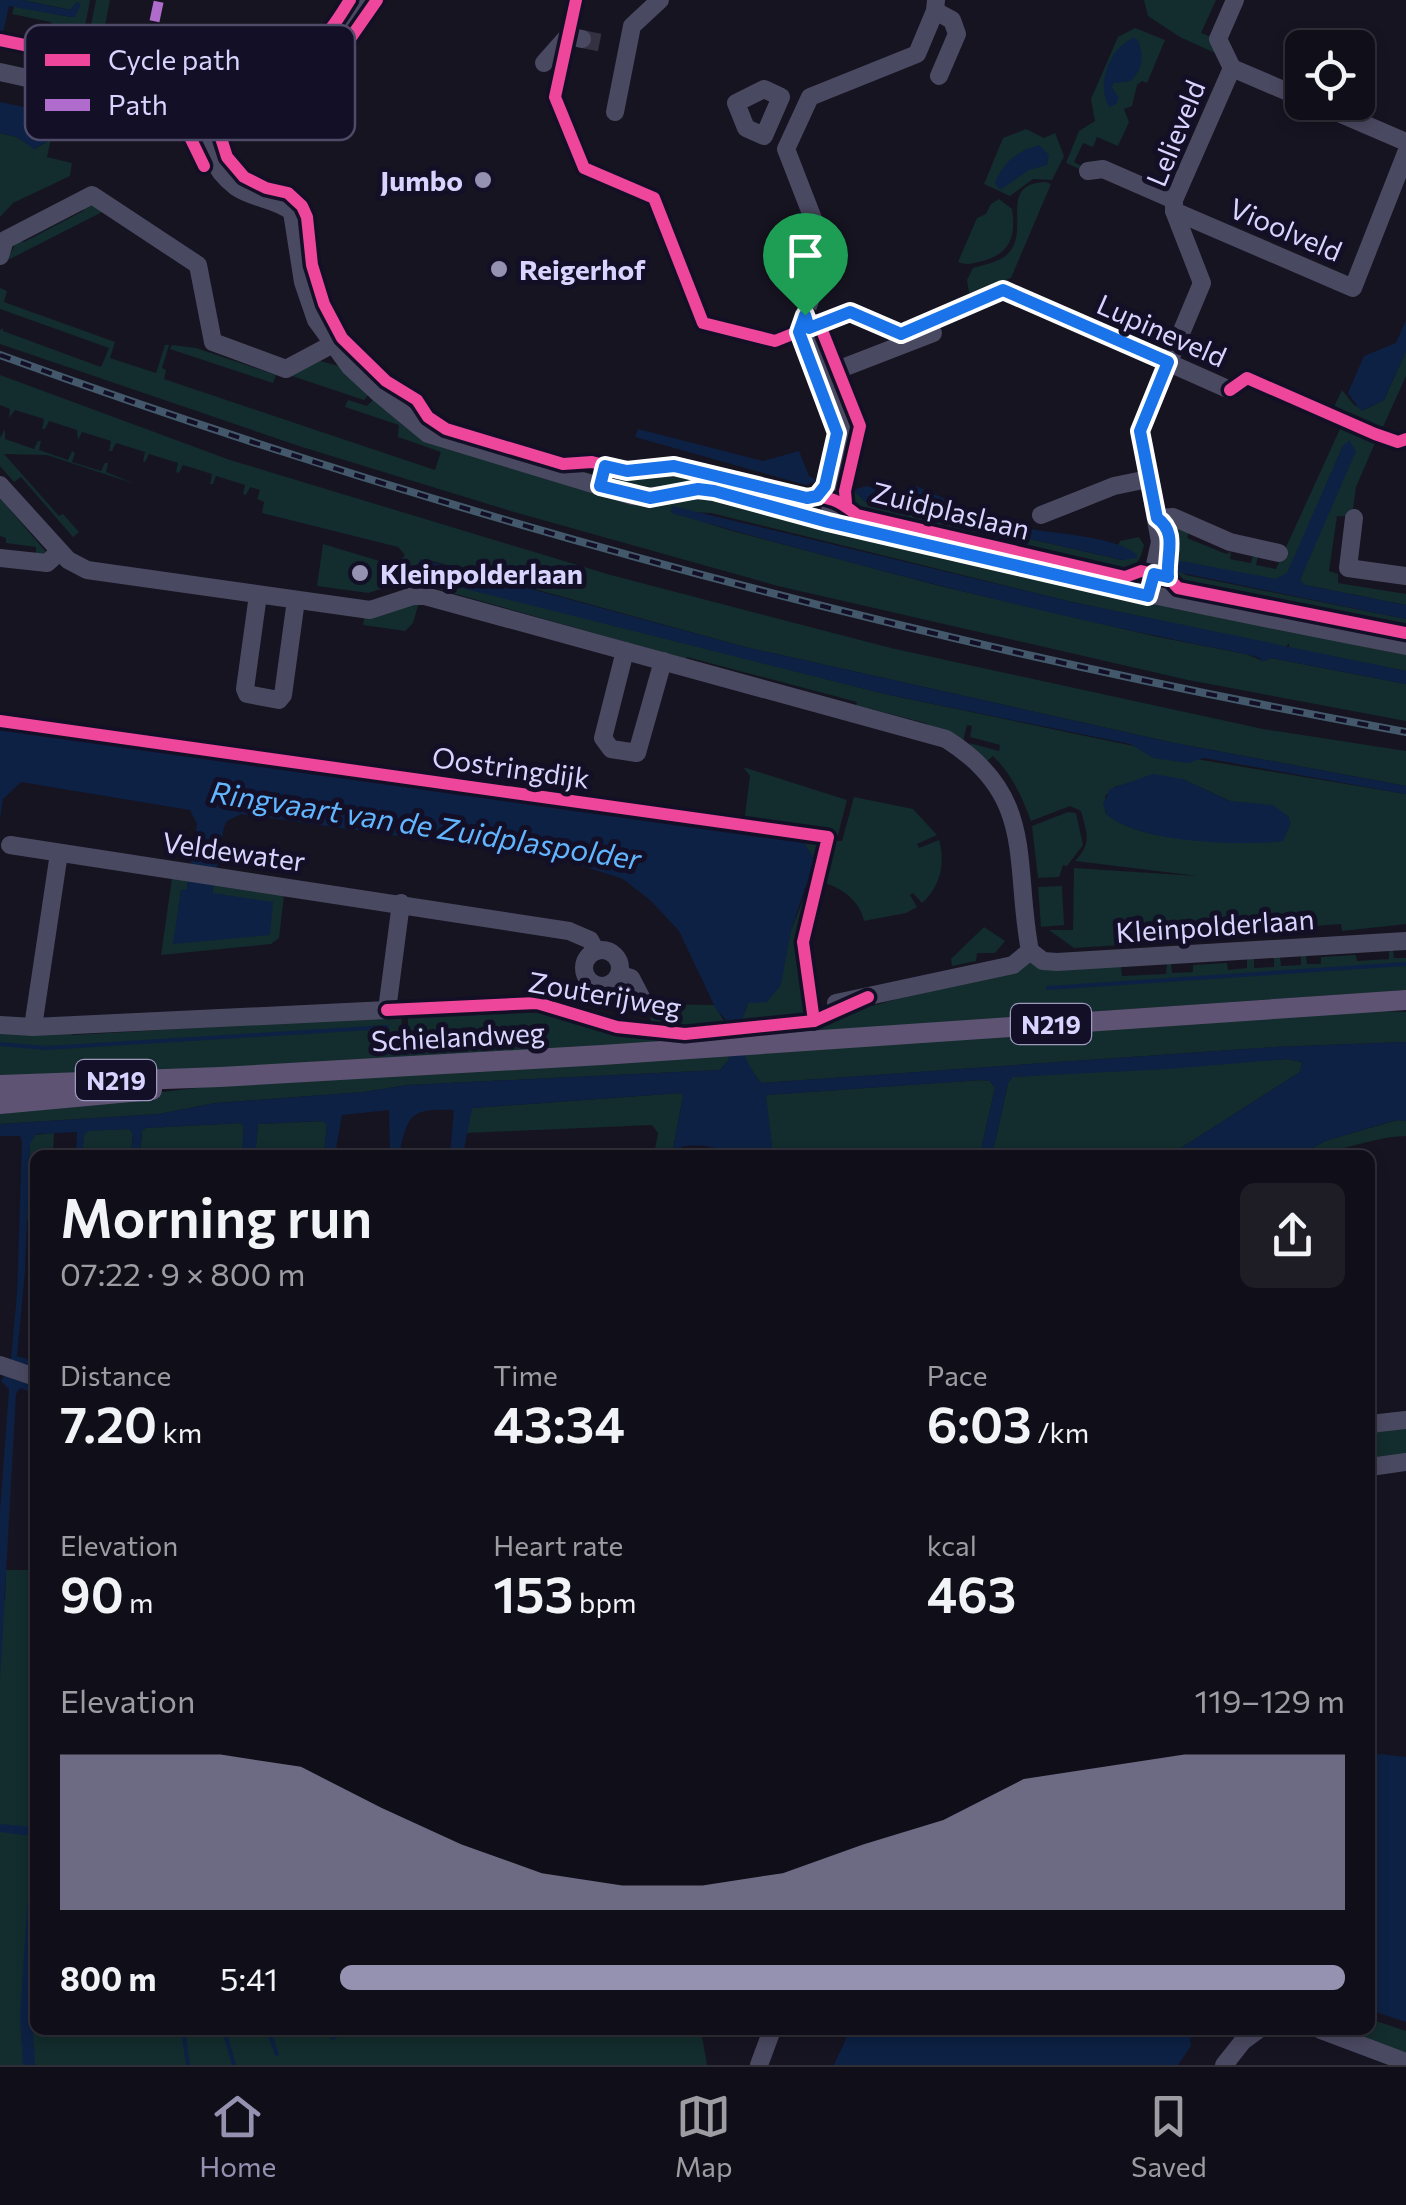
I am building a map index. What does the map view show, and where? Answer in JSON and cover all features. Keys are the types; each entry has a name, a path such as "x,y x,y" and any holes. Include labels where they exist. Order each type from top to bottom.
{"main road":[{"name":"Schielandweg","path":"0,1085 220,1077 735,1046 1406,998"},
{"name":"Schielandweg","path":"0,1104 138,1092 220,1077"}],"street":[{"path":"345,25 363,0"},
{"path":"614,112 632,26 660,0"},
{"path":"1232,68 1218,38 1235,0"},
{"path":"828,522 847,424 805,315 824,247 786,148 810,97 917,54 936,6 952,20 957,34 940,76"},
{"path":"544,63 568,36 582,38"},
{"path":"607,44 628,47"},
{"name":"Lelieveld","path":"1148,596 1160,542 1140,431 1202,282 1174,206 1232,68 1285,91"},
{"path":"0,72 25,77"},
{"path":"773,115 797,125"},
{"path":"1355,120 1406,142"},
{"name":"Zuidplaslaan","path":"206,140 222,174 245,192 285,206 294,216 308,301 331,345 350,368 428,434 650,498 698,489 714,491 828,522 1148,596 1406,646"},
{"name":"Vioolveld","path":"1174,206 1353,288 1406,154"},
{"path":"1088,171 1104,169 1174,206"},
{"path":"0,256 6,240 92,196 198,264 213,342 286,369 331,345"},
{"path":"827,374 932,333"},
{"name":"Lupineveld","path":"1104,334 1230,390"},
{"path":"600,486 605,466"},
{"path":"1041,514 1114,486 1148,479"},
{"path":"0,485 59,552 88,570 370,610 424,596 914,728 946,740 992,778 1008,804 1016,828 1030,951 1013,964 836,1003"},
{"path":"1157,518 1172,516 1230,542 1279,553"},
{"path":"1354,518 1348,568 1406,576"},
{"path":"0,558 47,563 59,552"},
{"path":"258,595 246,689 247,694 279,700 283,695 296,600"},
{"path":"625,651 603,738 610,749 637,753 663,661"},
{"name":"Veldewater","path":"10,845 569,931 590,940 596,951 614,954 620,974 631,978 643,1001"},
{"path":"33,1027 58,853"},
{"path":"0,1025 33,1027 387,1010 402,903"},
{"name":"Kleinpolderlaan","path":"1030,951 1042,961 1056,962 1406,940"},
{"path":"596,951 584,967 588,980 594,985 608,986 620,974"},
{"path":"0,1365 30,1375"},
{"path":"1375,1423 1406,1420"},
{"path":"1375,1465 1406,1462"},
{"path":"759,2065 770,2035"},
{"path":"1224,2065 1251,2035"},
{"path":"1334,2035 1406,2062"}],"green space":[{"path":"22,0 90,0 85,25 54,25 12,14 14,6 71,17 77,2 71,10"},
{"path":"96,0 110,0 105,25 91,25"},
{"path":"1144,0 1216,0 1201,33 1209,36 1215,53 1148,16"},
{"path":"1135,28 1165,40 1147,83 1137,85 1132,106 1124,109 1129,122 1118,146 1097,137 1093,147 1083,143 1074,162 1082,170 1066,163 1079,131 1095,121 1091,99 1118,37"},
{"path":"1026,129 1044,138 1055,133 1064,156 1052,180 1033,179 1010,196 984,184 1003,138"},
{"path":"0,133 17,137 35,149 51,140 47,157 72,163 70,176 13,203 0,217"},
{"path":"1046,182 1051,184 1011,278 969,293 967,280 973,268 1004,257 1013,248 1022,191"},
{"path":"999,199 1012,209 1012,235 1006,248 992,258 971,264 958,262 977,218"},
{"path":"86,203 106,210 6,261 18,240 24,242 83,211"},
{"path":"0,288 7,291 4,302 115,342 110,358 156,373 165,345 169,345 162,368 166,370 164,379 435,470 441,452 398,437 399,425 345,407 348,400 367,406 375,398 416,433 634,503 695,495 1406,655 1406,671 1289,648 1289,643 1286,647 1072,602 711,513 669,511 940,586 1263,661 1271,658 1406,684 1406,721 1188,680 778,586 302,447 0,344 3,328 101,367 109,348 0,309"},
{"path":"172,345 196,348 276,375 273,383 170,349"},
{"path":"1406,351 1406,376 1382,429 1334,407 1342,390 1354,405 1364,410 1384,400"},
{"path":"320,361 339,366 370,393 364,400 289,375"},
{"path":"0,375 230,460 607,574 891,648 1263,729 1406,751 1406,786 1174,743 745,647 425,559 415,566 415,575 885,694 1196,759 1406,794 1406,924 1342,931 1341,924 1313,926 1309,933 1074,948 1049,930 1073,930 1074,868 1198,876 1075,861 1087,838 1081,811 1070,806 1031,821 1006,770 993,756 986,762 969,743 999,751 1000,745 970,737 972,726 967,725 963,741 925,723 856,705 857,702 686,659 431,587 427,591 428,585 405,586 404,582 368,593 317,586 323,544 396,566 405,555 398,547 262,513 264,502 257,499 260,490 250,487 246,495 245,485 216,476 210,484 212,474 183,465 179,473 178,463 149,454 145,462 145,452 116,443 109,451 111,441 82,432 78,440 77,430 49,421 42,429 44,419 15,410 9,418 10,409 0,405","holes":["1182,779 1230,801 1250,805 1178,836 1139,830 1105,812 1105,796 1116,786"]},
{"path":"5,429 5,439 34,449 41,441 39,450 68,460 72,451 72,462 101,471 108,463 106,472 135,484 47,455 4,454 59,516 63,514 79,532 73,537 21,477 14,482 0,466 0,438"},
{"path":"1340,429 1375,443 1356,487 1352,517 1337,516 1329,571 1338,574 1338,583 1406,594 1406,605 1305,585 1300,580 1346,444 1288,573 1276,579 1176,569 1186,575 1406,619 1406,628 1175,580 1172,523 1189,530 1187,538 1226,554 1231,552 1230,559 1251,563 1253,555 1258,556 1256,565 1276,569"},
{"path":"671,469 722,479 720,486 695,482 643,489 623,484 614,477 615,473"},
{"path":"851,487 864,501 1122,560 1137,556 1118,546 1120,541 1139,537 1144,545 1136,564 1126,571 865,510 852,502"},
{"path":"0,498 47,553 36,558 36,547 6,543 6,538 0,536"},
{"path":"419,602 413,623 405,631 363,625 365,614"},
{"path":"0,723 818,838 823,846 801,932 806,1013 741,1022 748,1003 779,988 791,930 807,890 802,840 0,728"},
{"path":"743,767 847,800 838,835 744,823 750,776"},
{"path":"854,797 913,809 937,835 917,844 919,848 939,840 942,857 937,882 922,903 913,893 910,895 917,907 906,913 864,921 850,898 825,883 835,841 842,841"},
{"path":"1068,812 1076,813 1083,845 1067,866 1063,865 1059,877 1038,878 1032,826"},
{"path":"172,878 188,879 187,890 181,890 174,944 212,894 214,883 284,895 279,938 271,944 161,955"},
{"path":"1062,886 1064,925 1041,927 1038,887"},
{"path":"984,927 1005,941 995,953 977,953 976,961 952,966 951,959"},
{"path":"1389,949 1393,949 1394,958 1406,958 1406,990 743,1036 746,1032 808,1024 1028,962 1121,967 1122,976 1166,974 1167,964 1171,963 1172,973 1193,972 1193,965 1227,963 1228,970 1247,968 1247,958 1254,958 1254,968 1274,967 1274,956 1280,956 1281,966 1301,965 1301,955 1306,955 1307,964 1321,964 1321,957 1356,955 1357,961 1389,959"},
{"path":"650,1004 714,1005 726,1024 651,1026"},
{"path":"546,1008 631,1034 679,1037 679,1041 156,1073 0,1077 0,1031 71,1031 72,1035 373,1018 374,1013 401,1013 402,1029 408,1028 408,1012"},
{"path":"1406,1012 1406,1042 1274,1047 761,1083 743,1054"},
{"path":"728,1054 729,1060 720,1070 408,1085 216,1103 159,1114 0,1124 0,1111 230,1084"},
{"path":"1288,1059 1302,1062 1300,1072 1178,1150 993,1150 1012,1077"},
{"path":"981,1080 990,1081 995,1088 981,1150 772,1150 765,1095"},
{"path":"680,1093 683,1096 673,1150 655,1150 658,1133 652,1125 466,1133 472,1108"},
{"path":"1397,1120 1406,1121 1406,1136 1334,1150 1309,1150 1325,1141"},
{"path":"323,1121 327,1123 324,1150 255,1150 258,1124"},
{"path":"241,1123 242,1150 140,1150 145,1128"},
{"path":"130,1129 131,1150 82,1150 88,1130"},
{"path":"54,1133 53,1150 30,1150 30,1219 27,1219 30,1139 33,1135"},
{"path":"1406,1426 1406,1455 1375,1459 1375,1429"},
{"path":"6,1570 30,1570 30,2035 702,2035 707,2065 0,2065 0,1600 5,1600"},
{"path":"1375,2021 1406,2031 1406,2055 1356,2035 1375,2035"}],"water":[{"path":"0,0 22,0 70,10 77,2 81,5 75,17 9,6 0,46"},
{"path":"1133,38 1141,50 1140,66 1131,81 1114,83 1112,87 1119,98 1109,107 1104,88 1107,68 1117,50"},
{"path":"0,102 25,107 25,140 49,140 34,149 17,137 0,133"},
{"path":"1039,145 1049,155 1047,165 1029,170 1000,190 995,183 1007,163"},
{"path":"1406,320 1406,351 1384,400 1361,411 1348,393 1364,356 1396,343"},
{"path":"638,429 763,461 799,451 809,476 817,481 806,485 635,437"},
{"path":"1349,440 1356,451 1300,580 1305,585 1406,605 1406,619 1177,572 1175,564 1181,561 1276,579 1287,573"},
{"path":"866,486 895,494 916,486 1004,523 1113,543 1137,558 1122,560 864,501 854,490"},
{"path":"672,506 1072,602 1406,671 1406,684 1271,658 1262,662 1246,654 1029,607 671,513"},
{"path":"420,559 745,647 1174,743 1406,786 1406,794 1204,758 1188,763 1153,758 1130,744 885,694 418,577 415,575"},
{"name":"Ringvaart van de Zuidplaspolder","path":"0,728 802,840 815,859 791,930 781,985 767,1002 748,1003 741,1025 745,1055 761,1083 1274,1047 1406,1042 1406,1121 1396,1120 1325,1141 1309,1150 1178,1150 1300,1072 1302,1062 1288,1059 1012,1077 993,1150 981,1150 995,1088 990,1081 981,1080 766,1095 772,1150 720,1150 693,1145 673,1150 683,1096 680,1093 472,1108 464,1150 450,1150 454,1110 428,1110 413,1116 400,1150 390,1150 389,1110 342,1115 336,1150 324,1150 327,1124 322,1121 258,1124 255,1150 242,1150 244,1127 240,1123 146,1128 142,1131 140,1150 131,1150 133,1134 129,1129 88,1131 82,1150 76,1150 77,1132 36,1134 30,1144 17,1356 30,1360 30,1367 11,1360 22,1142 20,1136 0,1136 0,1124 159,1114 216,1103 408,1085 720,1070 729,1060 726,1020 716,1009 679,931 623,879 561,859 241,814 224,827 212,893 273,902 270,935 173,944 197,824 190,810 21,782 3,799 0,819"},
{"path":"1153,774 1182,779 1230,801 1273,805 1291,823 1283,841 1217,842 1143,832 1107,815 1103,804 1110,789"},
{"path":"4,1376 30,1385 30,1392 20,1388 16,1394 0,1681 0,1511 9,1389 1,1381"},
{"path":"1375,1754 1406,1757 1406,2022 1375,2012"},
{"path":"0,1824 30,1827 30,1836 0,1832"},
{"path":"30,1866 30,2035 33,2035 35,2065 23,2065 20,2016"},
{"path":"848,2035 1195,2035 1178,2065 834,2065"}],"waterway":[{"path":"1048,988 1406,964"},
{"path":"0,1044 46,1048 387,1027"},
{"path":"184,2035 188,2065"},
{"path":"225,2035 234,2065"},
{"path":"270,2035 277,2054"},
{"path":"333,2038 337,2035"}],"tunnel":[{"path":"582,39 607,44"}],"railway":[{"path":"0,355 346,472 695,573 1049,660 1406,732"}],"marked path":[{"path":"154,25 159,0"}],"cycle path":[{"path":"334,25 350,0"},
{"path":"355,32 377,0"},
{"path":"576,0 555,97 584,168 654,198 703,323 775,341 850,311 901,334 1003,290 1104,334"},
{"path":"0,40 25,45"},
{"path":"191,140 204,166"},
{"path":"222,140 227,157 244,177 288,193 302,206 307,217 312,265 324,304 342,338 386,381 417,400 428,417 446,429 563,464 592,462 627,471 674,466 807,498 828,498 857,515 1125,577 1141,571 1168,577 1178,588 1406,633"},
{"path":"817,496 825,486 837,433 799,332 805,315 819,323 860,426 845,491 846,503"},
{"path":"1230,390 1247,378 1375,434 1398,442 1406,439"},
{"name":"Oostringdijk","path":"0,721 828,837 803,942 814,1021"},
{"name":"Zouterijweg","path":"387,1010 537,1003 617,1027 685,1034 814,1021 868,997"}],"place":[{"name":"Jumbo","path":"483,180"},
{"name":"Reigerhof","path":"499,269"},
{"name":"Kleinpolderlaan","path":"360,573"}],"route":[{"path":"1003,290 1168,362 1140,431 1157,518 1168,526 1171,540 1168,577 1154,574 1148,596 828,522 714,491 698,489 650,498 600,486 605,466 627,471 674,466 807,498 817,496 825,486 837,433 799,332 805,315 809,328 850,312 901,334 1003,290"}]}
